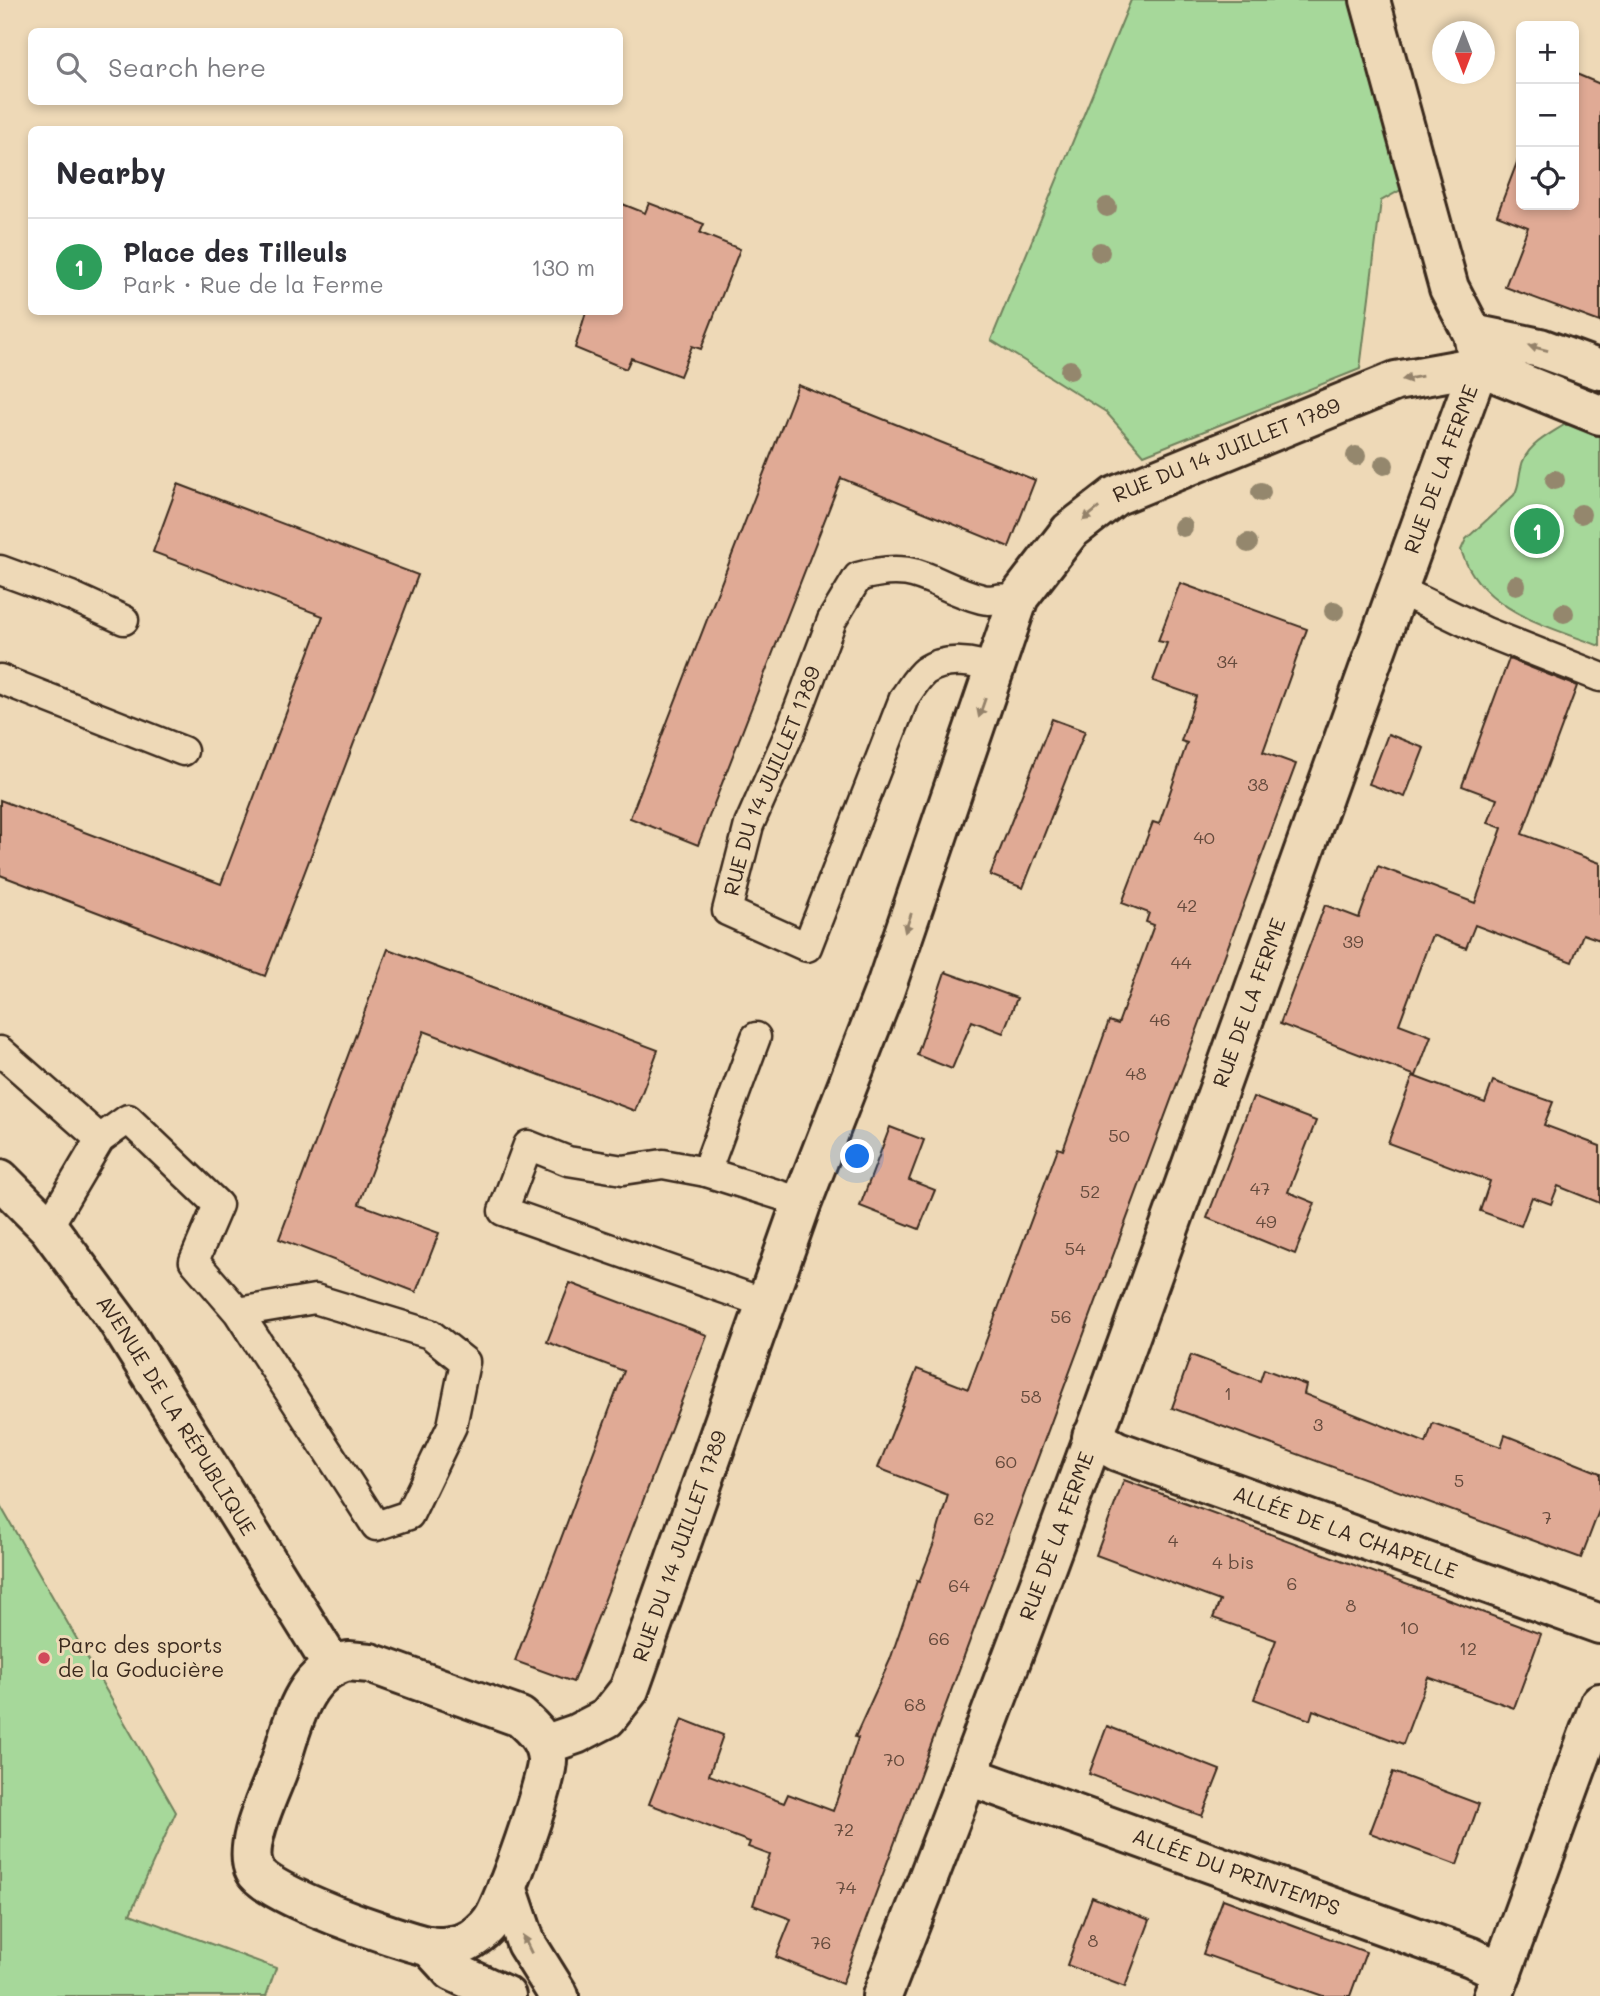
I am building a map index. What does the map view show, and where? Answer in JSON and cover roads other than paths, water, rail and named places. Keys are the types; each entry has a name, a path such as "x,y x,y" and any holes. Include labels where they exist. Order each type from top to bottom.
{"street":[{"path":"1370,0 1449,288 1476,350 1600,415"},
{"path":"1476,350 1540,348 1600,370"},
{"name":"RUE DE LA FERME","path":"882,1996 969,1776 1092,1437 1397,589 1476,350"},
{"name":"RUE DU 14 JUILLET 1789","path":"544,1745 576,1734 607,1718 629,1690 765,1303 884,992 1018,603 1034,575 1070,531 1115,496 1476,350"},
{"name":"AVENUE DE LA RÉPUBLIQUE","path":"0,1179 48,1227 117,1320 332,1665"},
{"name":"ALLÉE DE LA CHAPELLE","path":"1092,1437 1117,1451 1600,1624"},
{"path":"429,1947 463,1943 493,1920 544,1781 547,1761 544,1745 535,1730 520,1717 370,1663 348,1661 332,1665 306,1691 252,1841 254,1870 262,1882 278,1892 429,1947 452,1971 506,1996"},
{"path":"1497,1984 1600,1703"},
{"name":"ALLÉE DU PRINTEMPS","path":"969,1776 1471,1957 1497,1984"},
{"path":"507,1887 526,1943 559,1996"}],"lane":[{"name":"RUE DU 14 JUILLET 1789","path":"995,670 980,663 951,662 926,671 904,698 807,947 727,911 749,825 790,732 832,620 859,577 882,570 904,569 985,600 1003,596 1018,603"},
{"path":"0,570 71,596 124,620"},
{"path":"1397,589 1486,632 1600,677"},
{"path":"0,679 183,751"},
{"path":"706,1172 756,1037"},
{"path":"0,1051 100,1139"},
{"path":"48,1227 100,1139 128,1119 218,1205 194,1261 238,1312 376,1525 409,1515 452,1426 465,1362 430,1334 315,1299 238,1312"},
{"path":"765,1303 503,1211 528,1145 568,1161 623,1170 663,1164 706,1172 802,1202"}],"place":[{"name":"Place des Tilleuls","path":"1537,531"},
{"name":"Parc des sports de la Goducière","path":"44,1658"}]}
